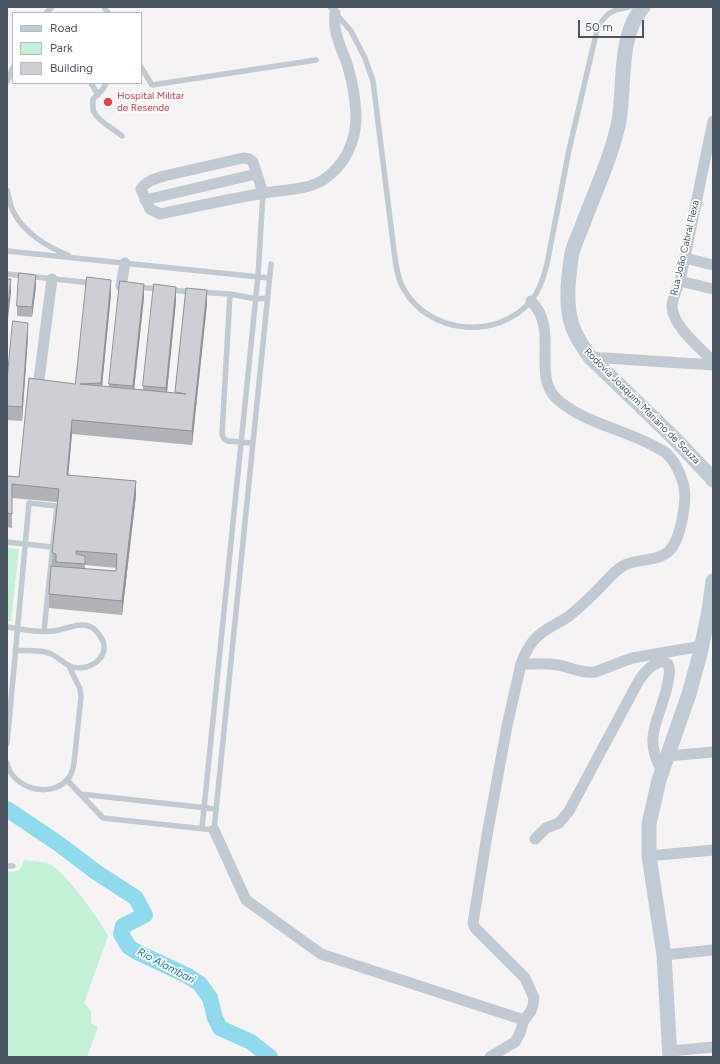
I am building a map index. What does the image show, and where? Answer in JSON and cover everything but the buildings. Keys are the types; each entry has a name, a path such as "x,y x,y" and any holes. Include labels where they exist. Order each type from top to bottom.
{"main road":[{"name":"Rodovia Joaquim Mariano de Souza","path":"643,7 636,14 626,50 619,121 612,146 571,257 569,307 572,328 580,343 590,356 674,438 713,480"},
{"path":"670,1054 664,955 649,856 649,824 659,780 689,694 702,646 713,581"}],"street":[{"path":"263,193 253,162 249,159 243,158 164,176 152,180 145,184 141,189 150,209 160,214 263,193 312,185 322,181 340,166 348,152 355,134 356,113 349,71 335,30 332,10"},
{"name":"Rua João Cabral Flexa","path":"713,121 680,281 672,302 675,321 713,361"},
{"path":"145,200 256,174"},
{"path":"685,258 713,265"},
{"path":"117,286 125,263"},
{"path":"39,379 52,279"},
{"path":"680,281 713,289"},
{"path":"490,1057 515,1042 520,1033 524,1020 531,1010 534,998 525,978 475,928 473,923 488,828 507,726 521,664 527,649 534,639 568,617 588,600 616,570 628,564 659,556 670,550 676,538 682,519 684,497 684,484 675,463 667,454 641,439 578,414 557,399 549,390 546,383 545,326 538,307 531,301"},
{"path":"590,356 713,365"},
{"path":"521,664 558,665 579,672 590,673 632,658 702,646"},
{"path":"535,840 546,828 559,823 569,811 637,684 644,673 654,664 661,661 668,664 670,669 667,690 652,737 656,760 662,771"},
{"path":"667,756 713,752"},
{"path":"214,830 246,900 321,954 524,1020"},
{"path":"649,856 713,850"},
{"path":"664,955 713,950"},
{"path":"670,1054 713,1047"}],"lane":[{"path":"332,10 351,32 365,58 373,81 393,243 397,269 403,287 415,303 430,316 447,324 467,328 490,326 508,320 531,301 544,279 569,150 597,30 609,9 628,7"},
{"path":"142,69 152,85 316,60"},
{"path":"7,82 12,70"},
{"path":"92,84 98,95"},
{"path":"106,84 104,89 93,99 92,106 94,112 101,120 122,136"},
{"path":"7,190 14,211 24,225 49,246 76,258"},
{"path":"202,828 256,299 263,193"},
{"path":"7,251 269,278"},
{"path":"66,780 103,818 214,830 252,443 268,298 270,264"},
{"path":"7,274 98,284"},
{"path":"117,286 230,294 256,299 268,298"},
{"path":"230,294 222,434 224,439 228,441 252,443"},
{"path":"7,744 29,503 56,506 44,632"},
{"path":"7,542 52,547"},
{"path":"7,627 44,632 76,625 92,627 102,639 105,649 101,658 94,663 78,668 69,666 49,653 16,650"},
{"path":"7,763 8,768 16,779 25,786 35,789 47,790 58,786 66,780 71,773 74,763 81,697 80,689 69,666"},
{"path":"212,738 223,738"},
{"path":"80,794 216,809"}],"green space":[{"path":"7,548 19,549 11,621 7,621"},
{"path":"24,860 46,863 56,868 81,896 108,936 84,1003 91,1011 91,1023 98,1027 87,1057 7,1057 7,872 18,871"}],"waterway":[{"name":"Rio Alambari","path":"7,809 59,844 96,872 136,898 145,915 123,926 121,934 129,947 188,976 200,984 210,998 215,1018 220,1028 251,1042 270,1057"}],"place":[{"name":"Hospital Militar de Resende","path":"108,102"}]}
